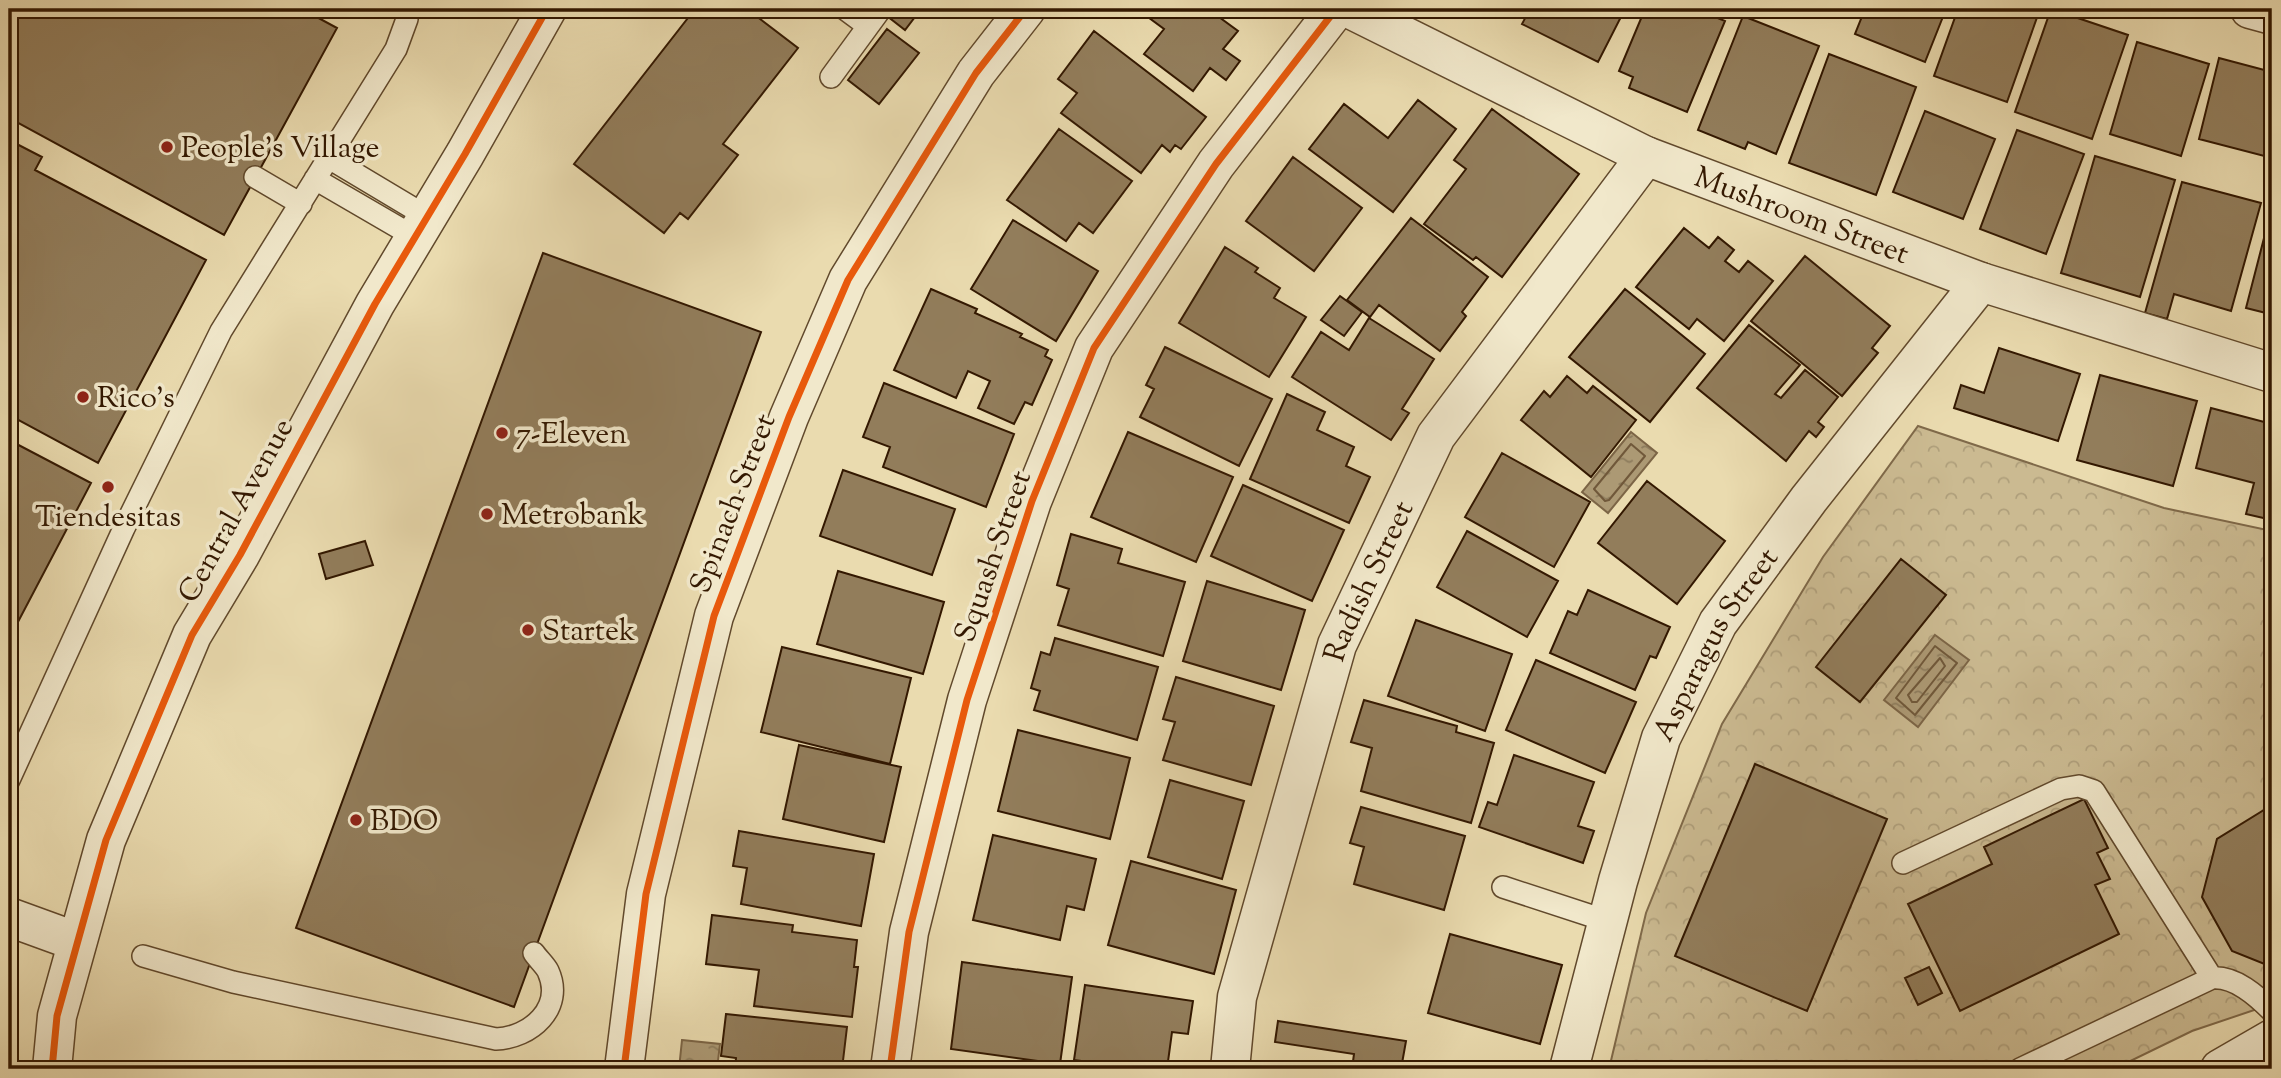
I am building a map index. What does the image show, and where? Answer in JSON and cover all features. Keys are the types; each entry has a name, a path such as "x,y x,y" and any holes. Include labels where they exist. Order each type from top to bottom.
{"street":[{"name":"Central Avenue","path":"51,1069 57,1016 75,941 106,840 192,635 240,555 420,226 547,9"},
{"name":"Spinach Street","path":"624,1069 646,894 714,617 784,430 848,280 975,73 1026,9"},
{"name":"Squash Street","path":"890,1069 909,932 967,700 1032,501 1094,348 1216,163 1336,9"},
{"name":"Mushroom Street","path":"1350,9 1646,156 1981,282 2272,373"},
{"path":"2250,9 2272,15"},
{"name":"Radish Street","path":"1235,1069 1237,997 1337,645 1436,436 1646,156"},
{"name":"Asparagus Street","path":"1569,1069 1607,921 1661,738 1718,623 1809,499 1981,282"},
{"path":"9,917 75,941"},
{"path":"2228,1068 2272,1039"}],"lane":[{"path":"9,780 124,528 222,331 396,49 407,19 405,9"},
{"path":"831,77 874,18 845,9"},
{"path":"329,158 420,226"},
{"path":"255,177 301,204"},
{"path":"315,179 420,226"},
{"path":"1903,863 2061,789 2079,786 2094,791 2212,978"},
{"path":"1503,887 1607,921"},
{"path":"143,956 233,982 496,1038 511,1038 537,1025 550,1000 547,971 534,953"},
{"path":"2020,1069 2212,978 2224,979 2242,987 2272,1011"}],"green space":[{"path":"1918,426 2164,508 2272,531 2272,1004 2192,1031 2114,1069 1609,1069 1646,913 1722,724 1823,557"}],"water":[{"path":"1631,432 1657,453 1608,513 1582,492"},
{"path":"1935,635 1969,660 1918,727 1884,700"},
{"path":"682,1040 720,1044 717,1069 679,1069"}],"building":[{"name":"People's Village","path":"9,9 302,9 337,28 224,235 9,118"},
{"path":"695,9 747,9 798,48 723,144 738,155 688,219 680,213 664,233 574,164"},
{"path":"878,9 921,9 905,30"},
{"path":"1137,9 1208,9 1238,31 1223,49 1240,61 1226,80 1210,68 1193,91 1144,54 1164,29"},
{"path":"1530,9 1625,9 1598,62 1522,24"},
{"path":"1645,9 1696,9 1725,21 1687,112 1629,88 1633,77 1619,71"},
{"path":"1865,9 1946,9 1925,62 1855,34"},
{"path":"1958,9 2040,9 2007,102 1934,76"},
{"path":"2051,9 2128,35 2092,139 2015,112"},
{"path":"1743,16 1819,46 1776,154 1748,142 1745,149 1698,130"},
{"path":"887,29 919,53 879,104 848,80"},
{"path":"1094,31 1206,117 1181,149 1175,145 1170,152 1162,145 1141,173 1061,113 1077,93 1058,79"},
{"path":"2137,42 2209,64 2181,156 2110,134"},
{"path":"1829,54 1916,87 1876,195 1789,163"},
{"path":"2219,58 2272,72 2272,158 2199,139"},
{"path":"1418,100 1456,129 1393,212 1309,149 1344,104 1388,138"},
{"path":"1492,109 1579,174 1502,277 1476,257 1473,260 1424,224 1466,169 1454,160"},
{"path":"1925,111 1995,139 1963,219 1893,192"},
{"path":"1059,129 1132,181 1093,233 1079,223 1066,241 1007,200"},
{"path":"2017,130 2084,154 2046,254 1980,229"},
{"path":"9,140 42,157 35,170 206,260 98,463 9,415"},
{"path":"2095,156 2175,180 2140,297 2061,273"},
{"path":"1293,157 1362,208 1314,271 1246,221"},
{"path":"2182,182 2261,203 2231,311 2174,294 2167,319 2145,313"},
{"path":"2272,207 2272,324 2268,322 2270,314 2246,308"},
{"path":"1411,218 1488,277 1462,312 1466,316 1440,351 1379,305 1370,317 1347,300"},
{"path":"1013,220 1098,271 1056,341 971,289"},
{"path":"1684,228 1709,248 1718,237 1734,250 1725,261 1739,272 1748,261 1773,281 1724,341 1697,319 1689,329 1636,287"},
{"path":"1225,247 1258,268 1255,272 1280,288 1274,298 1306,317 1269,377 1179,323"},
{"name":"Startek","path":"543,253 761,332 514,1007 296,928"},
{"path":"1805,256 1890,326 1872,348 1878,353 1842,396 1751,321"},
{"path":"931,289 977,309 975,313 1022,334 1020,337 1048,350 1045,356 1052,360 1032,405 1025,402 1014,424 978,408 990,381 968,371 956,398 894,370"},
{"path":"1625,289 1705,354 1650,422 1569,357"},
{"path":"1340,296 1362,312 1344,336 1321,320"},
{"path":"1369,318 1434,359 1402,409 1409,413 1391,440 1292,377 1321,332 1349,350"},
{"path":"1749,325 1800,365 1775,394 1781,398 1805,370 1838,397 1818,422 1824,427 1816,437 1809,431 1786,461 1697,388"},
{"path":"1165,347 1272,399 1239,466 1140,417 1154,389 1146,385"},
{"path":"1999,348 2080,374 2058,441 1954,408 1961,385 1984,393"},
{"path":"2100,375 2197,401 2173,486 2077,460"},
{"path":"1567,376 1587,393 1593,386 1636,420 1591,477 1521,420 1544,391 1550,397"},
{"path":"884,383 1014,434 986,507 883,467 890,447 863,437"},
{"path":"1287,394 1325,412 1317,430 1354,447 1346,466 1370,477 1349,523 1250,479"},
{"path":"2211,408 2272,424 2272,520 2246,514 2254,483 2196,468"},
{"path":"1128,432 1233,477 1196,562 1091,517"},
{"path":"9,440 91,483 9,639"},
{"path":"1502,453 1590,502 1554,567 1465,517"},
{"path":"843,470 955,509 932,575 820,536"},
{"path":"1647,481 1725,541 1677,604 1598,543"},
{"path":"1243,485 1344,530 1312,601 1211,556"},
{"path":"1467,531 1558,581 1527,637 1437,587"},
{"path":"1071,534 1122,549 1118,563 1185,582 1163,656 1058,625 1069,589 1057,585"},
{"path":"365,541 373,565 326,579 319,554"},
{"path":"1901,559 1946,595 1860,702 1816,667"},
{"path":"838,571 944,602 923,674 817,644"},
{"path":"1207,581 1305,610 1281,690 1183,661"},
{"path":"1588,590 1670,627 1656,658 1650,656 1635,690 1550,653 1568,611 1577,615"},
{"path":"1416,620 1512,654 1485,731 1388,696"},
{"path":"1055,638 1158,667 1137,740 1034,710 1040,691 1031,688 1041,652 1050,655"},
{"path":"782,647 911,678 890,764 761,732"},
{"path":"1536,660 1636,702 1605,773 1506,730"},
{"path":"1176,677 1274,706 1251,785 1163,760 1175,722 1163,719"},
{"path":"1364,700 1457,726 1456,732 1494,743 1471,823 1361,791 1372,748 1351,742"},
{"path":"1018,730 1130,758 1110,839 998,811"},
{"path":"799,745 901,767 884,842 783,819"},
{"path":"1514,755 1594,782 1578,826 1594,831 1583,863 1479,827 1488,802 1497,805"},
{"path":"1755,764 1887,819 1807,1011 1675,956"},
{"path":"1170,780 1244,801 1222,879 1148,857"},
{"path":"2084,799 2108,848 2097,853 2110,879 2095,885 2119,934 1960,1011 1908,904 1992,864 1984,847"},
{"path":"2272,805 2272,967 2232,951 2202,897 2217,839"},
{"path":"1361,807 1465,836 1444,910 1354,884 1364,847 1350,843"},
{"path":"739,831 874,854 861,926 741,904 747,868 733,866"},
{"path":"993,835 1096,859 1084,910 1067,906 1060,940 973,920"},
{"path":"1131,861 1236,890 1214,974 1108,945"},
{"path":"712,915 793,925 792,932 857,940 854,967 858,967 852,1017 754,1006 759,970 706,964"},
{"path":"1450,934 1562,965 1540,1044 1428,1013"},
{"path":"962,962 1072,977 1060,1064 951,1049"},
{"path":"1929,967 1942,993 1918,1005 1905,978"},
{"path":"1085,985 1193,1001 1188,1034 1172,1032 1167,1069 1141,1069 1074,1060"},
{"path":"726,1014 847,1027 842,1069 735,1069 736,1058 721,1056"},
{"path":"1278,1021 1406,1041 1401,1069 1352,1069 1354,1054 1275,1042"},
{"path":"1431,1061 1499,1069 1430,1069"}],"cycle path":[{"path":"52,1069 57,1016 106,840 192,635 240,555 375,304 465,154 547,9"},
{"path":"624,1069 646,894 714,616 789,417 848,280 976,73 1026,9"},
{"path":"890,1069 909,932 967,700 1032,501 1094,348 1216,164 1336,9"}],"place":[{"name":"People's Village","path":"167,147"},
{"name":"Rico's","path":"83,397"},
{"name":"7-Eleven","path":"502,433"},
{"name":"Tiendesitas","path":"108,487"},
{"name":"Metrobank","path":"487,514"},
{"name":"Startek","path":"528,630"},
{"name":"BDO","path":"356,820"}]}
